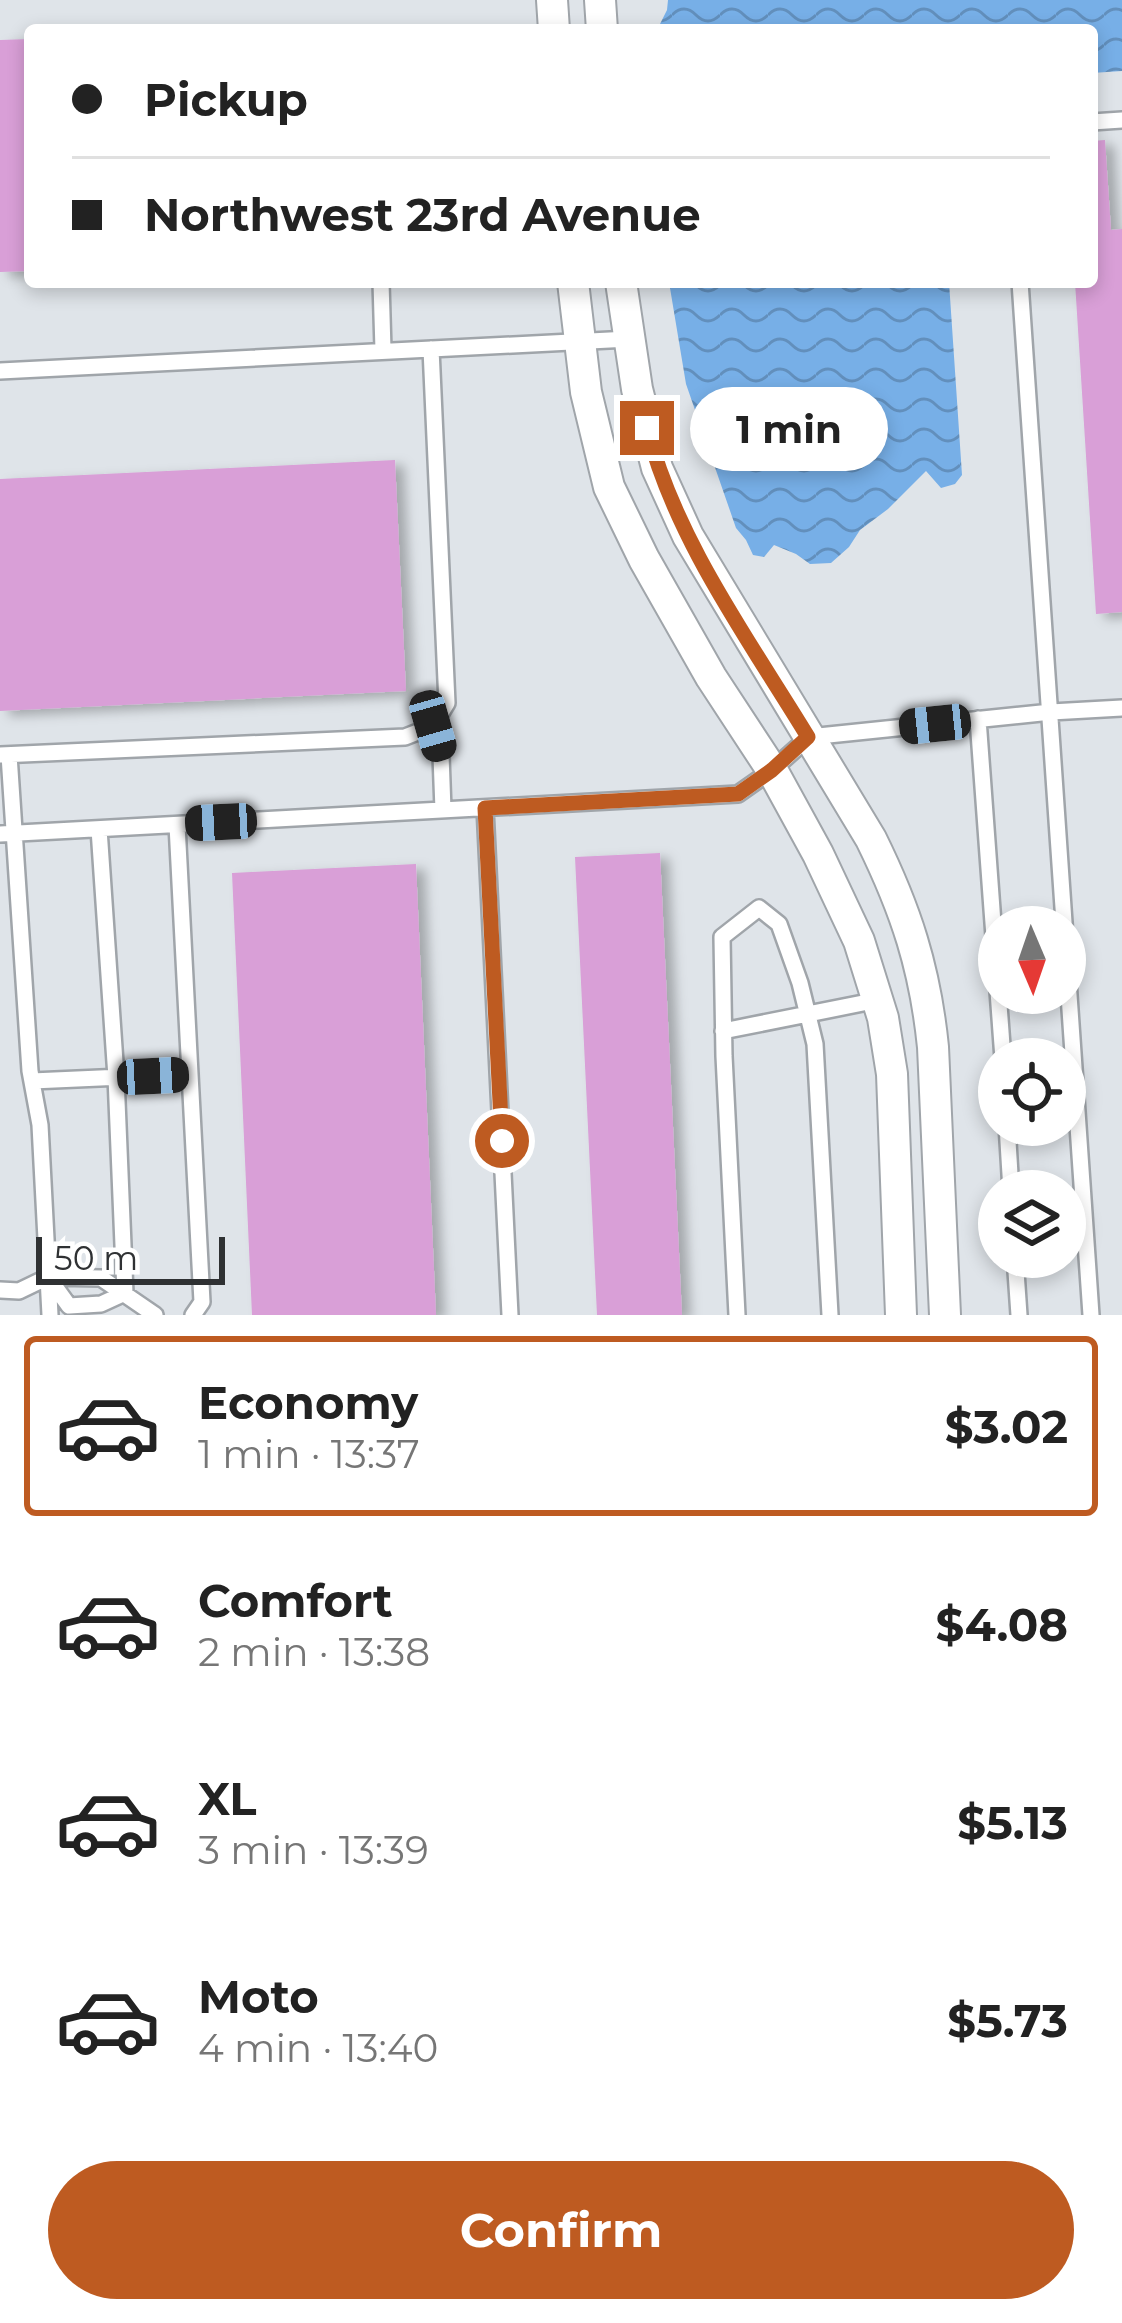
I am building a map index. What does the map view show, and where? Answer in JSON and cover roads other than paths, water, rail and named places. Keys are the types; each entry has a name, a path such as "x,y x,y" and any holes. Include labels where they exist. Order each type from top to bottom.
{"street":[{"path":"574,288 586,392 609,487 688,638 772,770 859,940 878,1000 892,1074 901,1315"},
{"path":"622,288 637,389 664,485 688,536 871,839 917,949 933,1047 945,1315"}],"lane":[{"path":"381,288 383,350"},
{"path":"1020,288 1091,1315"},
{"path":"0,371 629,340"},
{"path":"50,1315 40,1125 7,834 4,755 405,737 433,726 447,703 431,349"},
{"path":"7,834 738,794 808,737 1122,708"},
{"path":"978,719 1001,1038"},
{"path":"433,726 441,755 443,810"},
{"path":"485,808 510,1315"},
{"path":"177,825 202,1302 194,1315"},
{"path":"99,829 125,1293"},
{"path":"737,1315 722,937 759,908 779,924 808,1016 817,1067 830,1315"},
{"path":"723,1031 878,1000"},
{"path":"32,1081 190,1074"},
{"path":"48,1277 69,1306 100,1304 125,1293"},
{"path":"0,1290 19,1291 48,1277 101,1278 155,1315"},
{"path":"1016,1278 1019,1315"}],"water":[{"path":"668,0 1122,0 1122,71 1098,73 1098,24 660,24"},
{"path":"670,288 949,288 962,475 955,484 941,488 926,471 831,563 810,564 774,545 764,557 753,555 736,528 686,384"}]}
